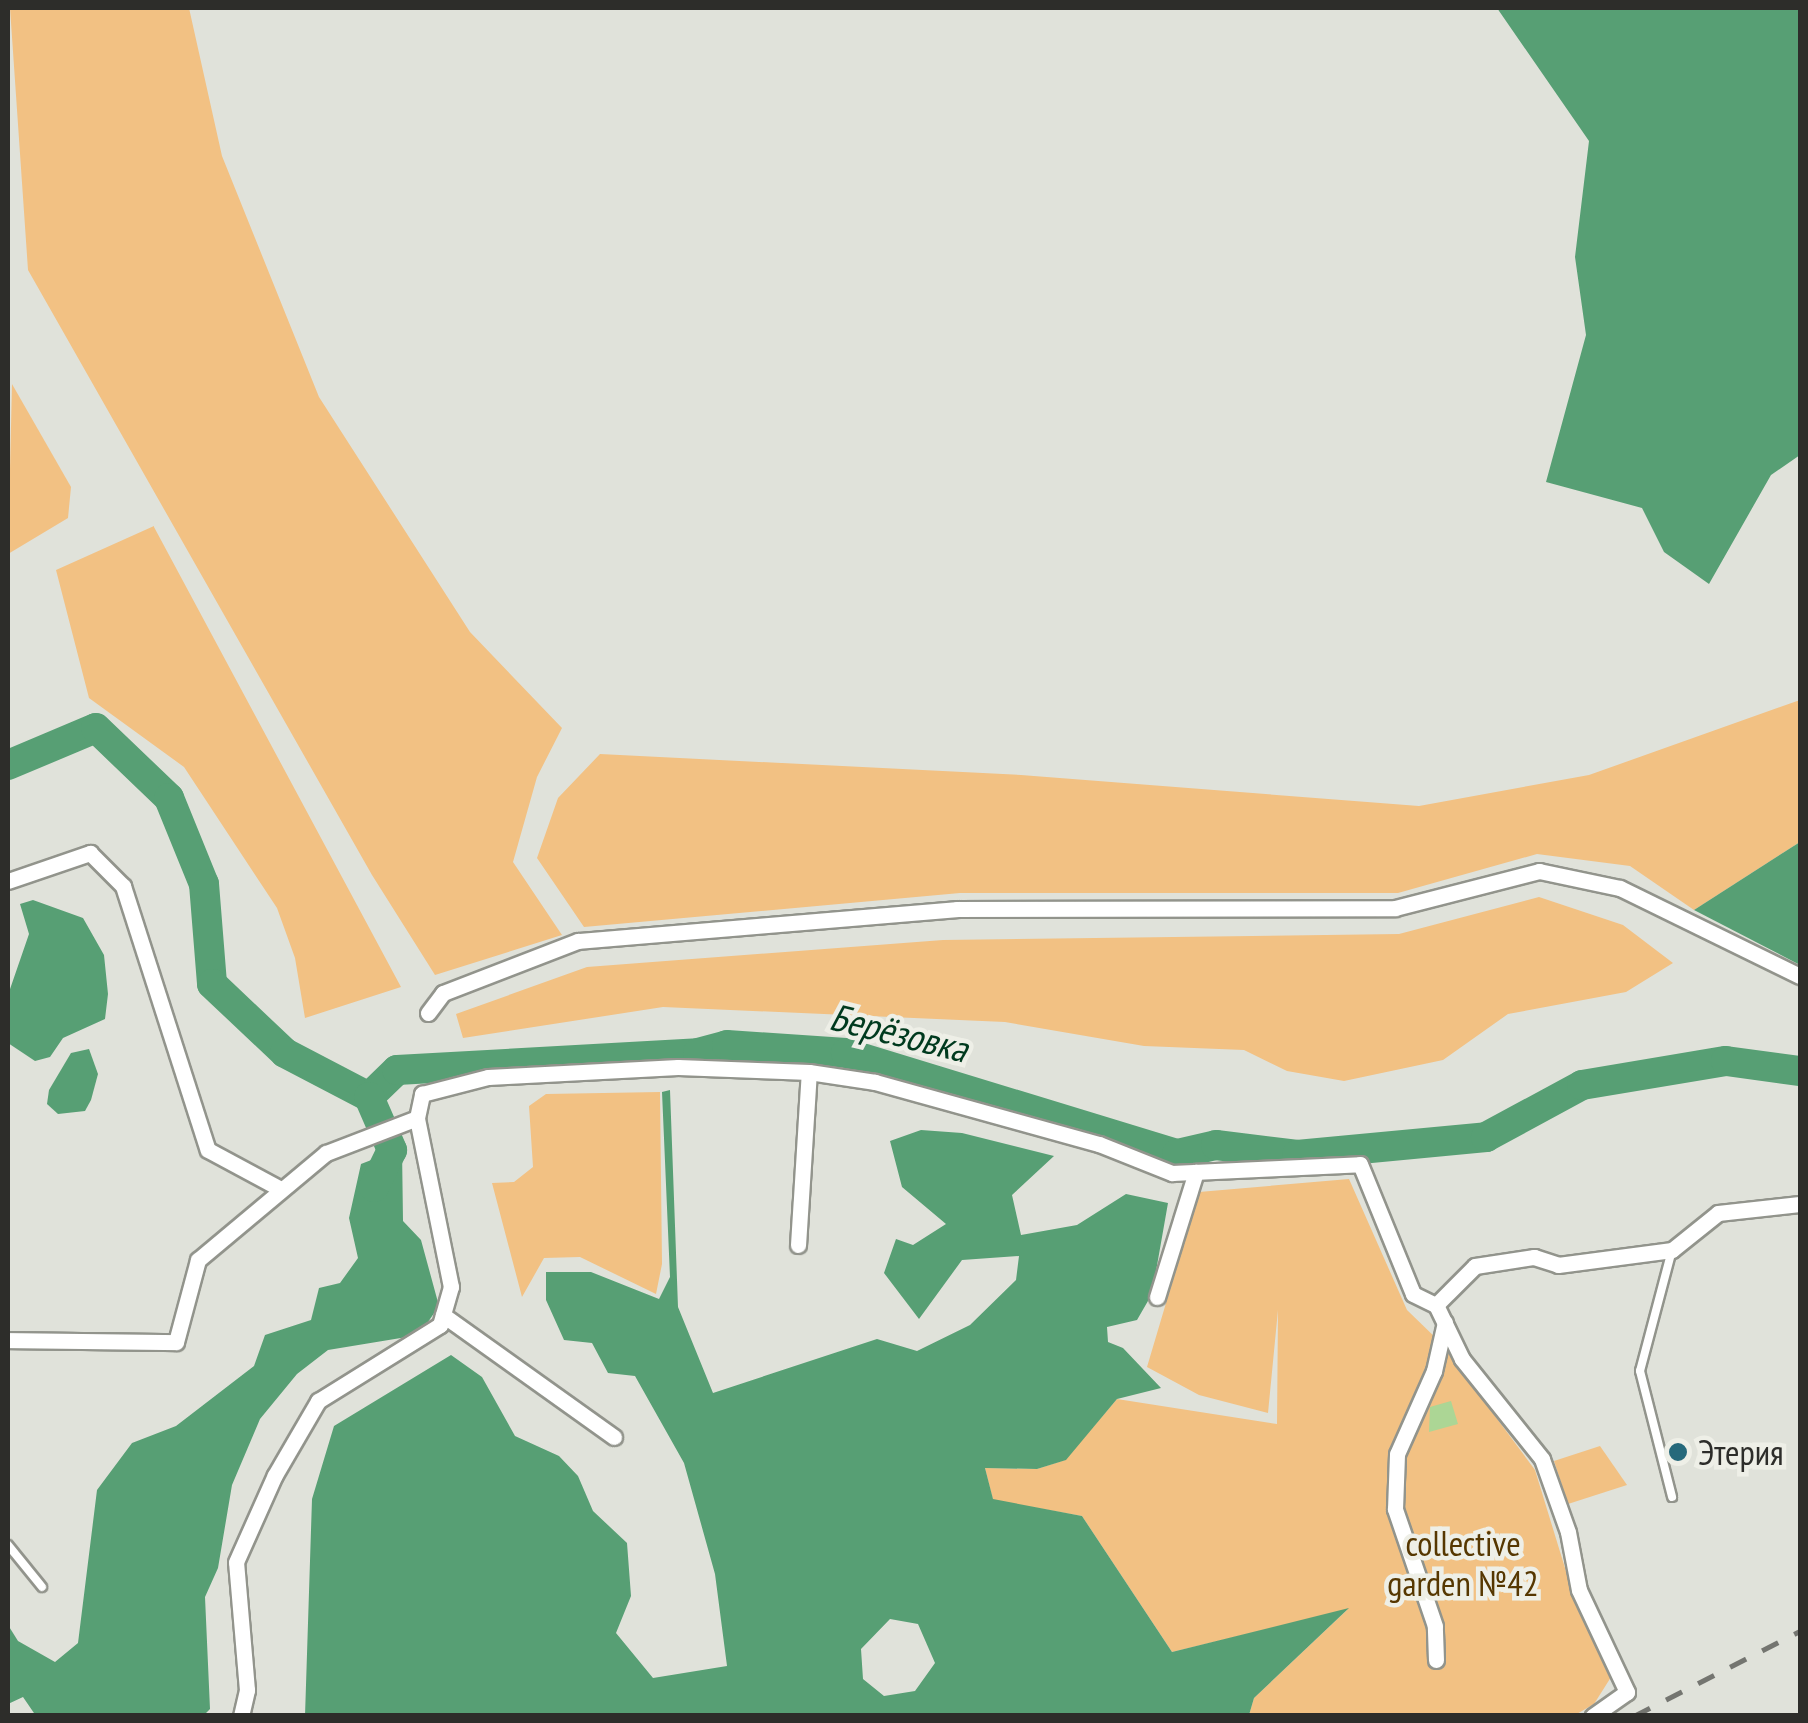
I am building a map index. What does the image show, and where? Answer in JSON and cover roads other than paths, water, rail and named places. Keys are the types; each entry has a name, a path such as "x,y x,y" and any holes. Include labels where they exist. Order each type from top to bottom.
{"street":[{"path":"8,881 90,853 123,886 208,1150 278,1188"},
{"path":"428,1013 443,993 578,941 957,909 1396,908 1539,872 1620,888 1800,976"},
{"path":"240,1716 247,1690 236,1562 275,1475 318,1401 440,1325 443,1315 451,1286 418,1118 422,1094 488,1076 678,1067 809,1072 875,1082 1062,1134 1172,1173 1360,1164 1413,1294 1436,1304 1462,1358 1542,1459 1568,1532 1579,1590 1628,1692 1593,1716"},
{"path":"798,1245 809,1072"},
{"path":"8,1340 176,1342 198,1260 278,1188 326,1153 418,1118"},
{"path":"1157,1298 1196,1172"},
{"path":"1436,1304 1475,1266 1534,1257 1558,1265 1672,1250 1718,1213 1800,1204"},
{"path":"443,1315 614,1437"},
{"path":"1436,1660 1435,1626 1395,1509 1397,1454 1434,1371 1444,1322"}],"lane":[{"path":"1672,1250 1640,1371 1672,1497"},
{"path":"8,1545 42,1587"}],"waterway":[{"name":"Берёзовка","path":"8,765 96,728 169,798 204,884 212,984 285,1053 369,1097 397,1070 698,1053 727,1045 846,1053 1177,1154 1216,1145 1297,1155 1486,1137 1582,1085 1726,1061 1800,1071"},
{"path":"369,1097 392,1150 374,1187"}],"railway":[{"path":"1634,1716 1800,1631"}],"place":[{"name":"Этерия","path":"1678,1452"}],"park label":[{"name":"collective garden №42","path":"1463,1563"}]}
